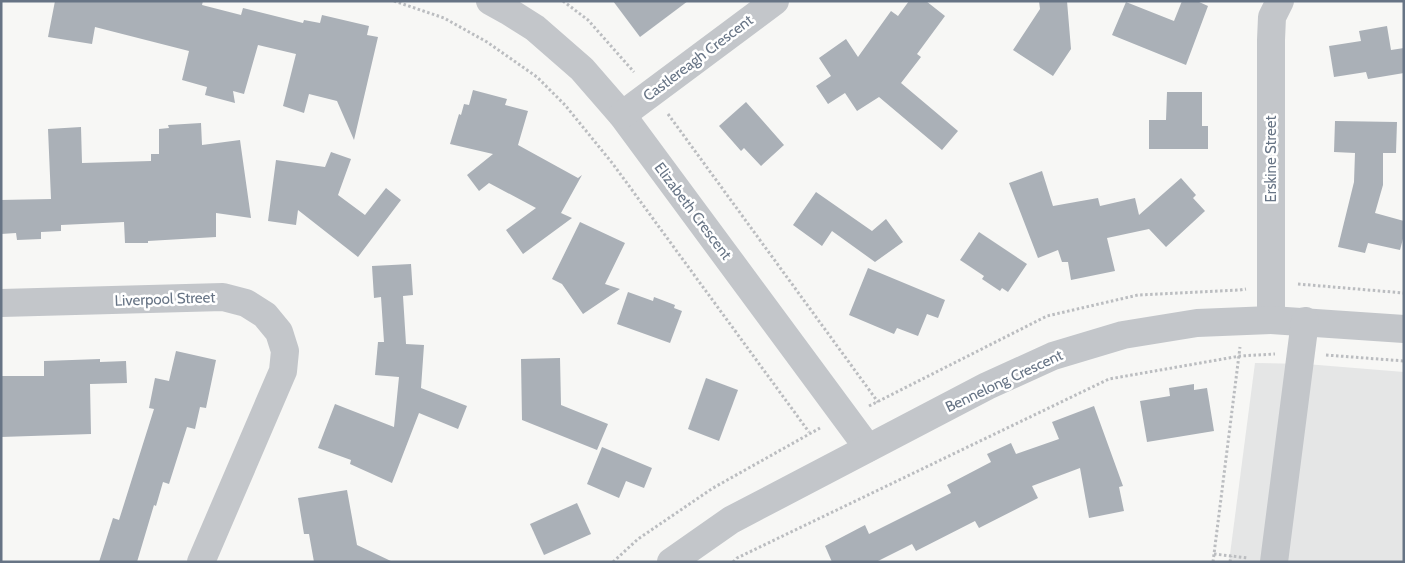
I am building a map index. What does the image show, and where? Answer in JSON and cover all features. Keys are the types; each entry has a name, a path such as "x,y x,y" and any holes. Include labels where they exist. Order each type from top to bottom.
{"street":[{"name":"Elizabeth Crescent","path":"490,1 535,28 582,69 622,115 868,448"},
{"name":"Castlereagh Crescent","path":"622,115 775,1"},
{"name":"Erskine Street","path":"1271,320 1271,40 1272,17 1280,1"},
{"name":"Liverpool Street","path":"1,303 223,298 246,304 265,315 279,332 285,351 283,371 201,562"},
{"name":"Bennelong Crescent","path":"671,562 731,520 987,386 1053,356 1123,335 1197,323 1271,320 1404,329"},
{"path":"1266,561 1305,322"}],"path":[{"path":"394,1 444,18 487,42 537,77 565,105 613,164 810,432 713,488 638,539 613,562"},
{"path":"563,1 588,20 653,92 878,402"},
{"path":"1317,286 1404,293"},
{"path":"733,562 737,558 1110,379 1240,356 1213,562"},
{"path":"1214,554 1266,561"},
{"path":"1230,562 1231,556"}],"shaded area":[{"path":"1255,363 1306,364 1404,372 1404,562 1229,562"}],"building":[{"path":"55,1 203,1 202,5 241,15 243,8 303,23 304,20 320,23 322,15 369,26 367,35 378,37 354,140 337,101 309,94 304,113 283,106 296,54 258,45 244,94 233,91 235,103 205,95 207,87 182,80 189,51 95,27 92,44 48,37"},
{"path":"613,1 688,1 640,37"},
{"path":"909,1 926,1 945,16 917,54 921,57 901,83 958,131 942,150 879,97 857,111 845,93 828,104 816,86 831,76 819,58 846,39 858,57 891,11 898,16"},
{"path":"1039,1 1067,1 1071,49 1053,76 1013,50 1040,9"},
{"path":"1182,1 1197,1 1208,6 1186,65 1112,35 1126,2 1174,21"},
{"path":"1387,26 1391,50 1404,48 1404,73 1368,79 1366,72 1334,77 1329,46 1361,41 1359,31"},
{"path":"473,90 507,99 505,105 528,111 518,145 578,178 582,175 561,213 572,218 523,254 506,230 536,208 489,183 479,191 467,175 493,154 450,144 459,114 461,115 464,104 469,105"},
{"path":"1167,92 1202,92 1202,126 1208,126 1208,149 1149,149 1149,120 1166,120"},
{"path":"746,102 784,145 761,166 744,148 741,151 719,126"},
{"path":"1335,121 1397,122 1396,153 1383,153 1383,185 1375,213 1404,221 1404,235 1400,250 1368,243 1365,253 1338,247 1354,182 1355,153 1334,152"},
{"path":"201,123 202,145 240,140 251,218 216,213 216,237 148,241 148,243 125,243 124,222 61,225 61,231 41,232 41,239 17,240 16,233 1,234 1,200 51,199 48,129 81,127 82,163 151,161 151,154 159,154 159,129 169,128 168,125"},
{"path":"331,152 351,159 338,195 365,215 386,188 401,200 358,257 298,210 296,225 268,221 276,160 325,167"},
{"path":"1042,171 1053,206 1098,198 1100,206 1135,198 1139,215 1181,178 1196,195 1193,198 1205,211 1166,247 1149,229 1107,238 1115,271 1071,280 1068,262 1062,262 1058,250 1038,258 1009,183"},
{"path":"816,192 872,231 886,219 903,242 875,262 832,231 822,246 793,225"},
{"path":"580,222 625,243 605,284 620,289 583,314 562,284 552,279"},
{"path":"979,232 1027,264 1008,292 1002,288 1000,291 982,279 984,276 960,260"},
{"path":"411,264 413,295 403,296 406,344 424,345 421,388 467,406 458,429 419,413 392,483 350,464 351,460 318,448 335,404 394,427 399,377 375,375 378,342 384,342 381,297 374,298 372,266"},
{"path":"868,268 945,300 938,318 927,314 918,336 897,328 894,334 849,315"},
{"path":"628,292 653,301 654,297 675,305 674,308 682,311 670,343 617,324"},
{"path":"176,351 216,360 206,408 200,407 195,429 187,427 169,484 163,482 156,506 154,505 137,562 99,562 113,518 119,520 154,409 149,408 155,378 169,381"},
{"path":"560,358 561,405 608,424 597,450 522,420 521,359"},
{"path":"100,359 100,362 126,361 127,383 90,384 91,434 1,437 1,376 44,376 44,361"},
{"path":"706,378 738,390 719,441 688,429"},
{"path":"1194,384 1194,390 1207,388 1214,431 1147,442 1140,401 1170,396 1169,388"},
{"path":"1094,406 1123,486 1119,487 1124,511 1089,518 1080,468 1032,486 1038,498 979,528 975,521 916,551 912,544 876,562 832,562 825,546 865,525 869,534 951,493 947,485 991,462 987,454 1011,443 1016,454 1059,439 1052,422"},
{"path":"602,447 652,468 644,488 626,481 619,498 587,484"},
{"path":"347,490 357,545 393,562 314,562 309,534 304,534 298,498"},
{"path":"577,503 591,534 544,555 530,524"}]}
